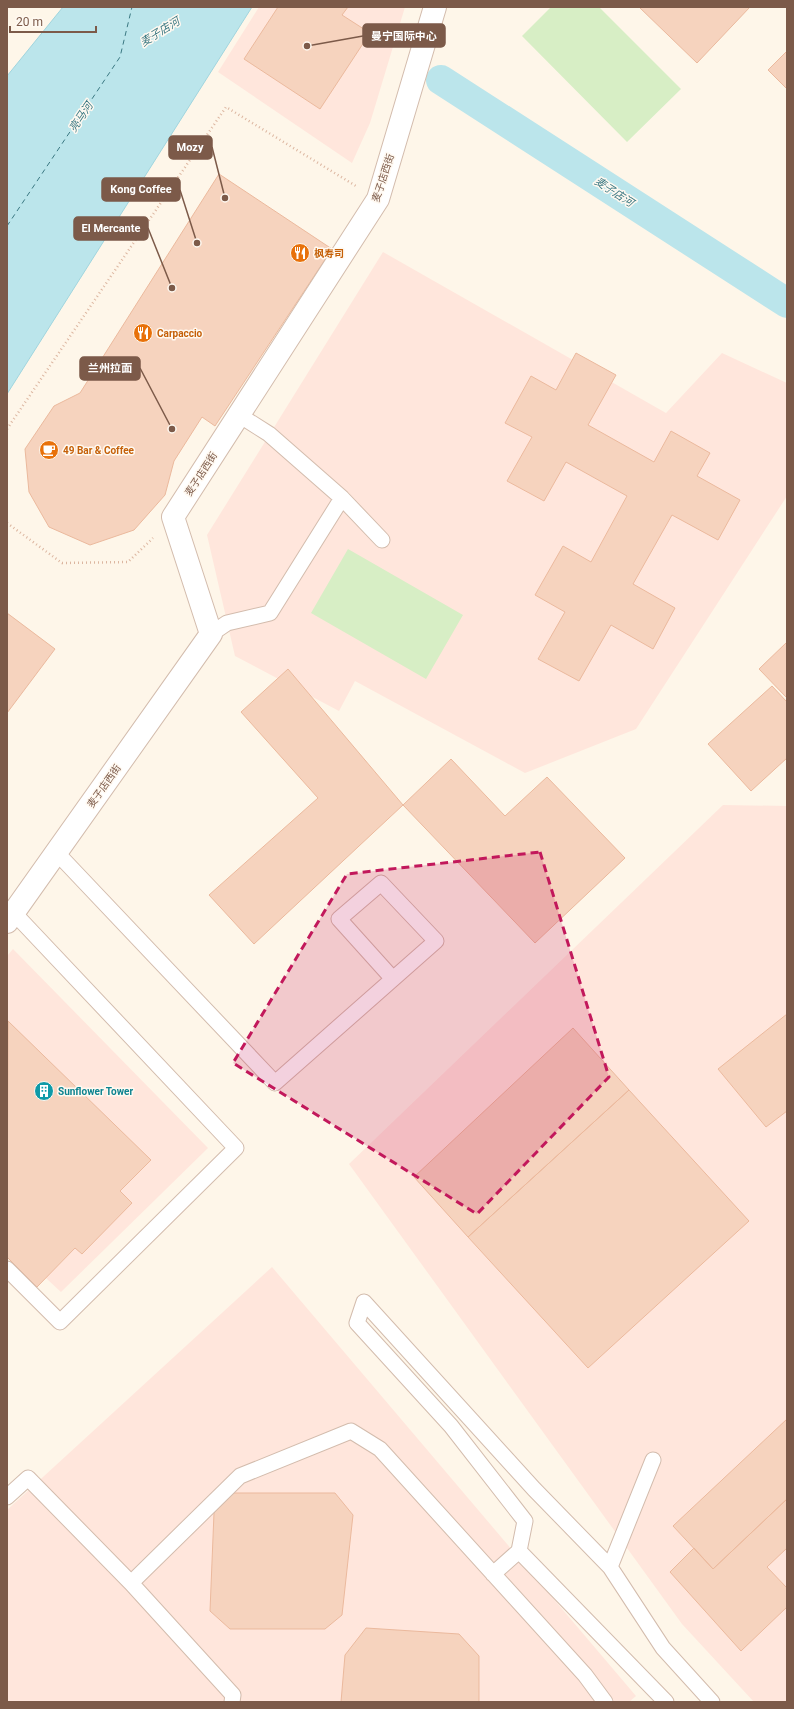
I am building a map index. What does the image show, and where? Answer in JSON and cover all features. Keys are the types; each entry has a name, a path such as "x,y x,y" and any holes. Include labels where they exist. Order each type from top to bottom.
{"street":[{"name":"麦子店西街","path":"173,518 378,199 433,11"},
{"path":"173,518 210,634"},
{"name":"麦子店西街","path":"11,918 210,634"}],"lane":[{"path":"239,415 269,434 342,498 382,540"},
{"path":"210,634 227,623 270,613 342,498"},
{"path":"57,853 275,1083 393,979 436,941 381,883 339,919 393,979"},
{"path":"7,1269 60,1322 236,1148 11,918"},
{"path":"493,1574 519,1551 525,1521 451,1426 357,1323 364,1302 534,1489 610,1567 663,1648 712,1702"},
{"path":"130,1583 240,1476 351,1431 380,1449 585,1675 605,1702"},
{"path":"610,1567 653,1460"},
{"path":"7,1497 28,1478 130,1583 233,1695 232,1702"},
{"path":"519,1551 666,1702"}],"path":[{"path":"7,428 226,107 378,199"},
{"path":"7,523 62,563 128,562 173,518"}],"highlighted area":[{"path":"540,852 609,1077 477,1214 233,1063 347,874"}],"shaded area":[{"path":"259,7 405,7 370,123 352,163 218,72"},
{"path":"383,252 666,413 722,353 787,383 787,496 636,729 525,773 355,681 339,711 235,656 207,535"},
{"path":"723,805 787,806 787,1702 754,1702 682,1624 349,1164"},
{"path":"13,949 208,1148 61,1292 7,1242 7,956"},
{"path":"272,1267 636,1696 629,1702 7,1702 7,1510"}],"green space":[{"path":"551,7 599,7 681,89 627,142 522,36"},
{"path":"348,549 463,615 426,679 311,613"}],"water":[{"name":"亮马河","path":"63,7 252,7 7,394 7,76"}],"building":[{"path":"278,7 348,7 342,15 370,33 320,109 244,59"},
{"path":"639,7 750,7 697,63"},
{"path":"787,51 787,89 768,70"},
{"path":"219,174 332,249 215,426 202,417 174,461 165,495 134,530 90,545 49,527 29,492 25,449 54,406 80,393"},
{"path":"576,353 616,375 588,425 654,462 671,431 710,453 697,476 740,500 718,540 672,515 633,584 675,608 653,649 611,625 579,681 538,659 565,612 535,595 563,546 591,562 627,496 566,462 544,501 507,481 532,437 505,423 531,376 556,390"},
{"path":"7,613 55,649 7,713"},
{"path":"787,642 787,698 759,669"},
{"path":"288,669 403,805 254,944 209,895 318,798 241,712"},
{"path":"772,686 787,702 787,758 751,791 708,744"},
{"path":"451,759 505,816 547,777 625,858 535,943 403,805"},
{"path":"787,1014 787,1111 766,1127 718,1069"},
{"name":"Sunflower Tower","path":"8,1021 151,1160 120,1191 132,1203 82,1254 75,1248 37,1287 7,1257"},
{"path":"573,1028 629,1090 468,1237 414,1177"},
{"path":"629,1090 749,1221 588,1368 468,1237"},
{"path":"787,1419 787,1499 713,1569 673,1526"},
{"path":"233,1493 335,1493 353,1515 342,1615 325,1629 230,1629 210,1611 214,1513"},
{"path":"787,1499 787,1548 767,1567 787,1588 787,1607 741,1651 670,1572 694,1548 713,1569"},
{"path":"366,1628 459,1634 479,1656 479,1702 341,1702 345,1655"}],"waterway":[{"name":"麦子店河","path":"441,80 787,303"}],"ferry route":[{"path":"7,226 120,57 132,7"}],"place":[{"name":"曼宁国际中心","path":"307,46"},
{"name":"Mozy","path":"225,198"},
{"name":"Kong Coffee","path":"197,243"},
{"name":"枫寿司","path":"300,253"},
{"name":"El Mercante","path":"172,288"},
{"name":"Carpaccio","path":"143,333"},
{"name":"兰州拉面","path":"172,429"},
{"name":"49 Bar & Coffee","path":"49,450"},
{"name":"Sunflower Tower","path":"44,1091"}]}
